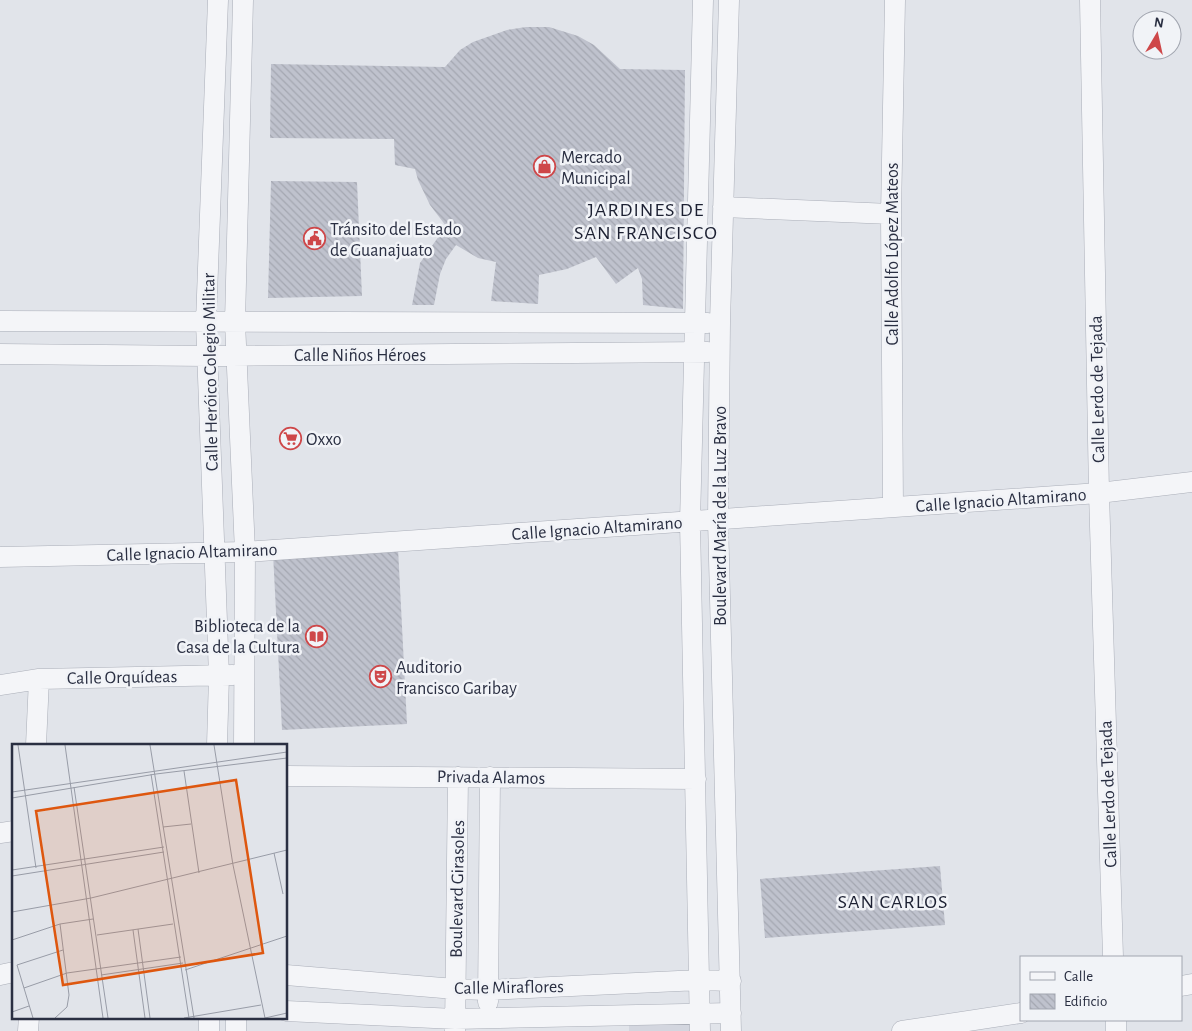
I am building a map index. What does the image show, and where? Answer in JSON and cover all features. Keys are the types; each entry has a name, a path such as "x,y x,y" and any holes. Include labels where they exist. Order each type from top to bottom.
{"street":[{"name":"Calle Heróico Colegio Militar","path":"217,744 219,676 206,322 218,0"},
{"name":"Calle Heróico Colegio Militar","path":"243,0 235,322 244,552 244,744"},
{"name":"Boulevard María de la Luz Bravo","path":"700,1022 690,522 696,352 703,0"},
{"name":"Boulevard María de la Luz Bravo","path":"729,0 720,323 718,520 731,1022"},
{"name":"Calle Adolfo López Mateos","path":"894,507 890,214 895,0"},
{"name":"Calle Lerdo de Tejada","path":"1090,0 1098,493 1113,956"},
{"path":"723,207 890,214"},
{"name":"Calle Niños Héroes","path":"0,321 720,323"},
{"name":"Calle Niños Héroes","path":"0,354 236,356 720,352"},
{"name":"Calle Ignacio Altamirano","path":"0,557 214,554 1098,493 1192,482"},
{"name":"Calle Orquídeas","path":"0,685 39,679 245,675"},
{"path":"36,744 39,679"},
{"name":"Privada Alamos","path":"288,776 696,779"},
{"name":"Boulevard Girasoles","path":"455,1025 458,777"},
{"name":"Boulevard Girasoles","path":"488,1025 490,777"},
{"name":"Calle Miraflores","path":"288,975 488,990 700,980 731,981"},
{"name":"Calle Miraflores","path":"288,1010 455,1025 731,1022"},
{"path":"902,1031 1020,1013"},
{"path":"28,1031 29,1018"},
{"path":"209,1018 209,1031"},
{"path":"236,1018 236,1031"}],"shaded area":[{"path":"629,1018 693,1018 693,1031 629,1031"}],"building":[{"name":"Mercado Municipal","path":"526,27 549,27 578,36 594,45 620,69 685,70 683,309 643,305 642,279 638,268 616,284 596,257 567,269 539,275 538,304 491,301 496,262 478,258 456,245 446,259 440,274 434,305 412,305 420,263 446,226 430,205 415,169 395,165 394,139 270,138 271,64 445,67 460,50 473,42 507,30"},
{"name":"Tránsito del Estado de Guanajuato","path":"271,181 357,182 362,296 268,298"},
{"path":"398,548 407,724 282,730 273,553"},
{"path":"940,866 945,925 765,938 760,879"}],"place":[{"name":"Mercado Municipal","path":"545,167"},
{"name":"Tránsito del Estado de Guanajuato","path":"314,239"},
{"name":"Oxxo","path":"290,439"},
{"name":"Biblioteca de la Casa de la Cultura","path":"316,636"},
{"name":"Auditorio Francisco Garibay","path":"380,677"}],"district":[{"name":"JARDINES DE SAN FRANCISCO","path":"646,220"},
{"name":"SAN CARLOS","path":"893,901"}]}
